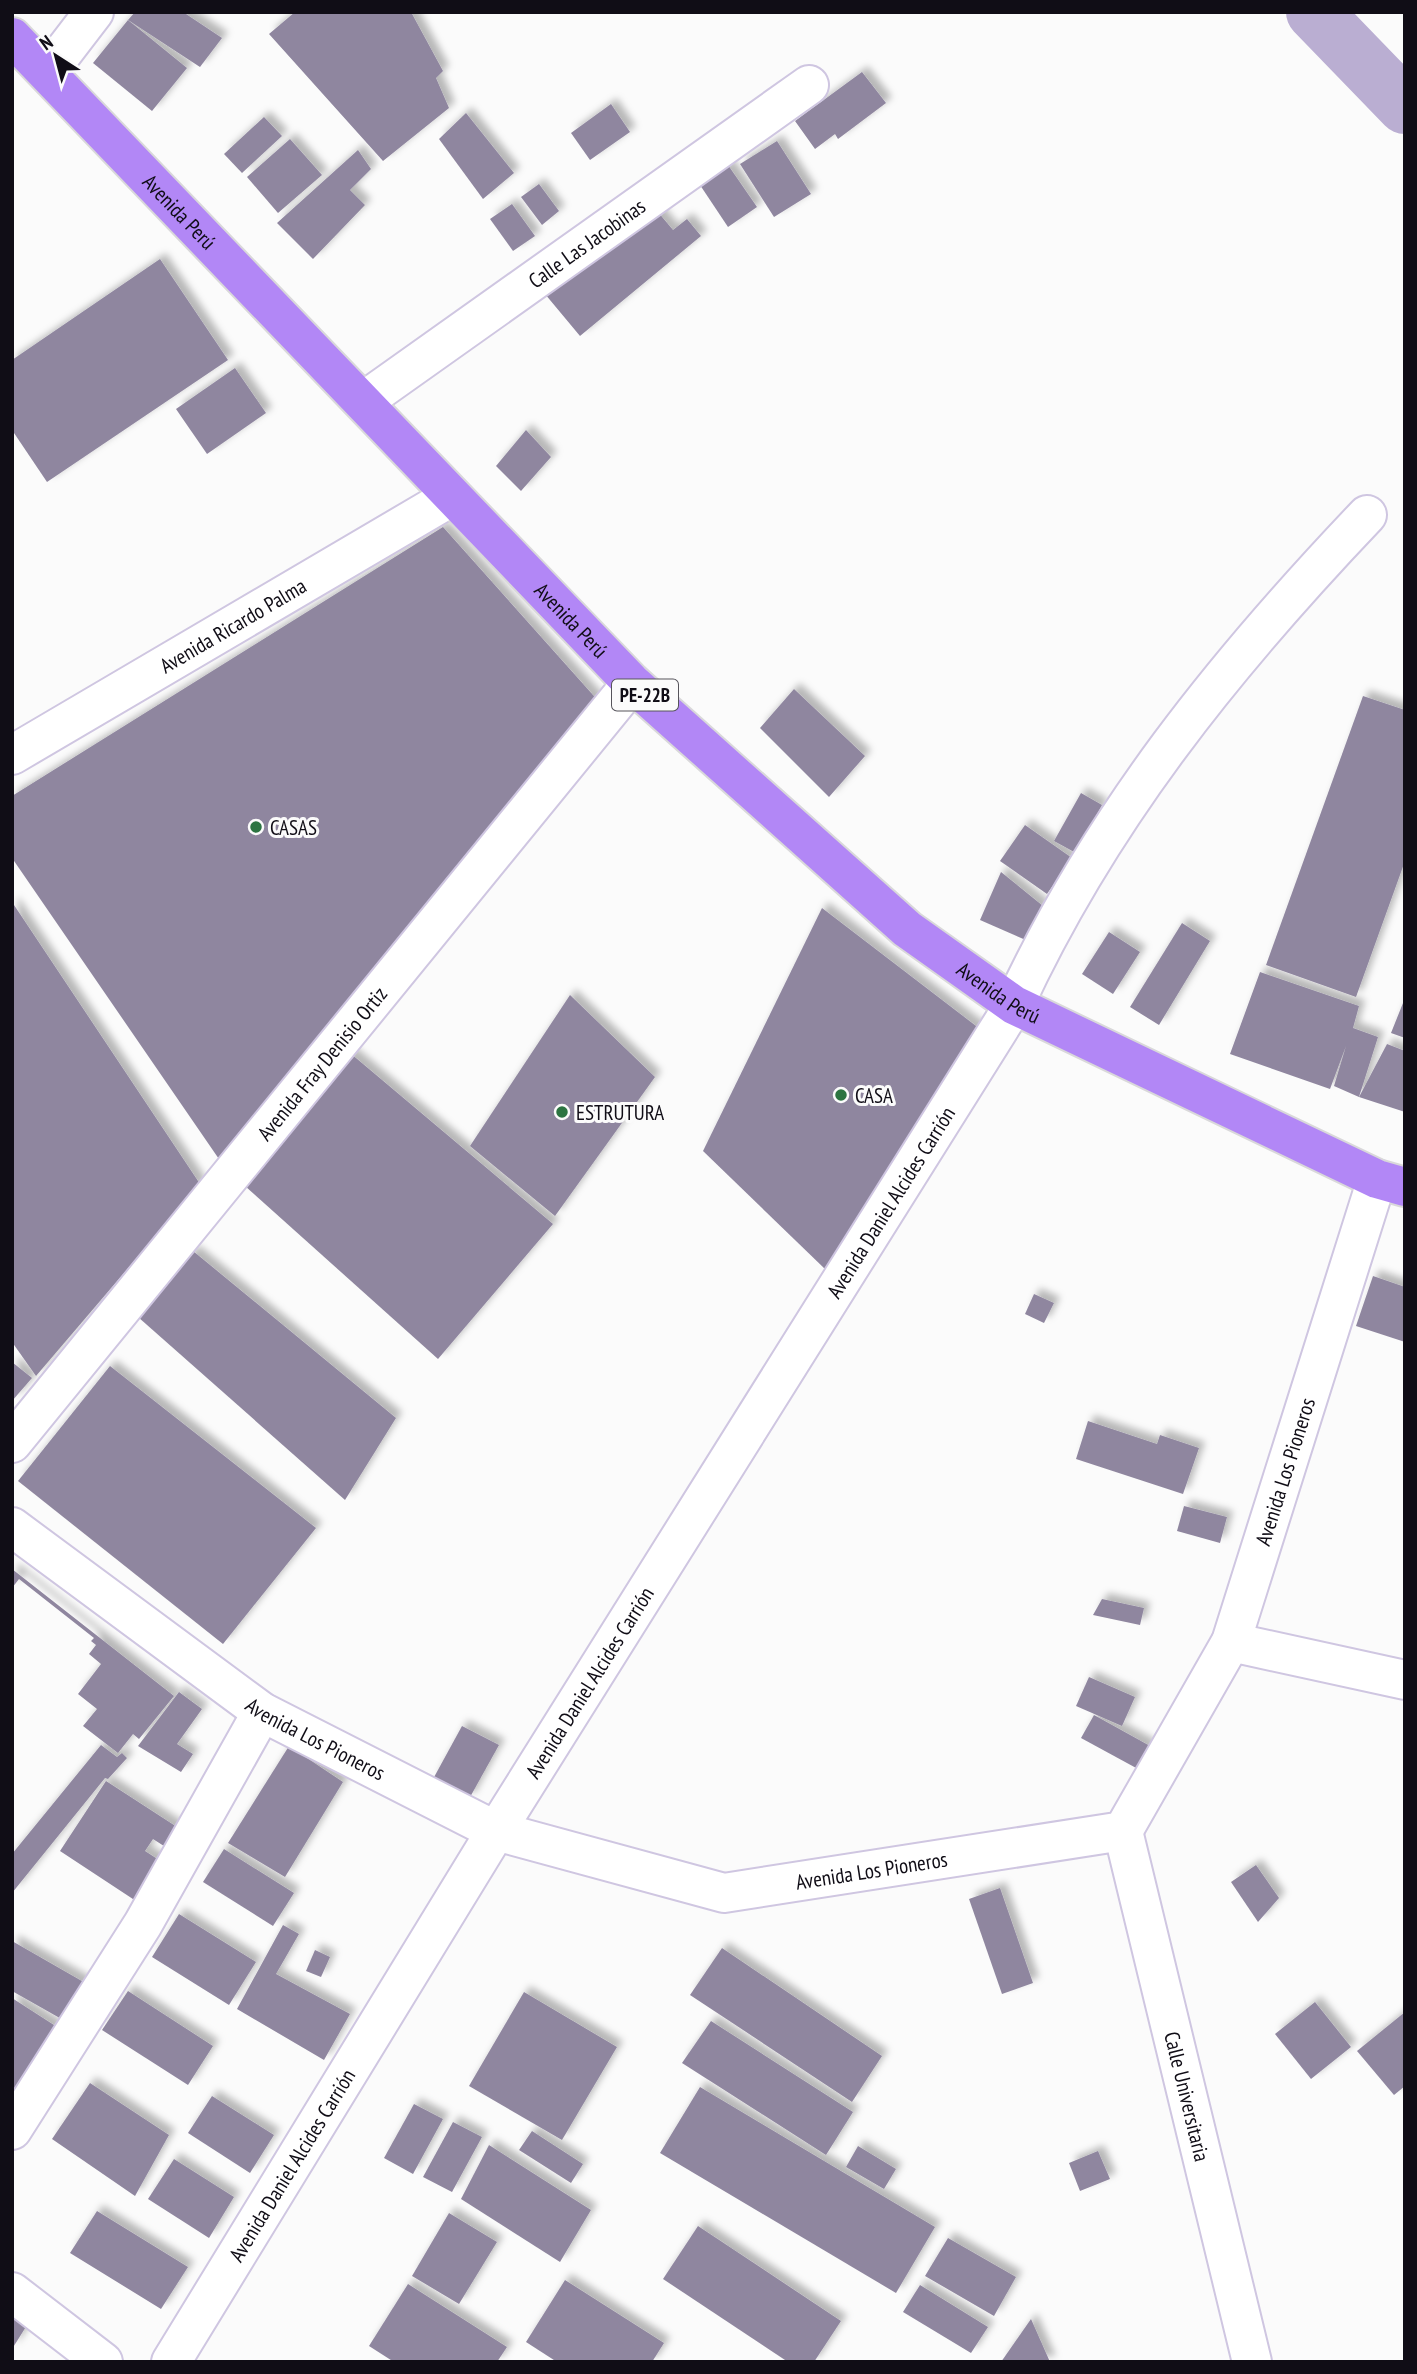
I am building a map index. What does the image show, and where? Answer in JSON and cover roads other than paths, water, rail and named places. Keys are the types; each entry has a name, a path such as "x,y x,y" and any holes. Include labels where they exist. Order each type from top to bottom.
{"highway":[{"name":"Avenida Perú","path":"12,37 365,401 451,497 632,683 906,929 1014,1005 1391,1183"}],"street":[{"path":"48,72 94,12"},
{"name":"Calle Las Jacobinas","path":"365,401 809,85"},
{"name":"Avenida Ricardo Palma","path":"12,755 451,497"},
{"name":"Avenida Daniel Alcides Carrión","path":"171,2362 496,1831 1014,1005 1052,925 1120,812 1223,675 1367,515"},
{"name":"Avenida Fray Denisio Ortiz","path":"12,1443 632,683"},
{"name":"Avenida Los Pioneros","path":"12,1527 262,1712 496,1831 724,1893 1123,1831 1231,1642 1391,1183"},
{"path":"1231,1642 1405,1680"},
{"path":"12,2130 143,1924 262,1712"},
{"name":"Calle Universitaria","path":"1123,1831 1252,2362"},
{"path":"12,2292 103,2362"}],"waterway":[{"path":"1314,12 1405,106"}],"place":[{"name":"CASAS","path":"256,827"},
{"name":"CASA","path":"841,1095"},
{"name":"ESTRUTURA","path":"562,1112"}]}
